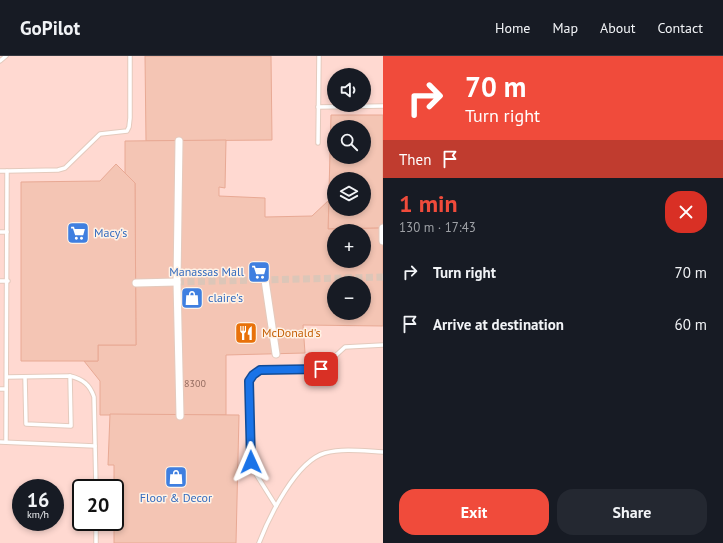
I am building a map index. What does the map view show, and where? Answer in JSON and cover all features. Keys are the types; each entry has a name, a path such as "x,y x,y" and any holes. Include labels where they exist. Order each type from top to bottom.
{"street":[{"path":"179,141 177,282 180,416"},
{"path":"383,228 383,241"},
{"path":"265,280 276,354"},
{"path":"136,283 177,282"}],"lane":[{"path":"0,61 6,56"},
{"path":"0,171 58,170 65,168 100,134 127,131 130,118 130,56"},
{"path":"318,143 319,56"},
{"path":"318,107 383,106"},
{"path":"6,442 8,171"},
{"path":"0,232 7,232"},
{"path":"0,281 8,281"},
{"path":"276,506 256,474 251,462 249,381 253,375 260,370 321,369 345,347 383,345"},
{"path":"7,377 70,376 83,381 92,391 96,479"},
{"path":"25,377 26,424 71,426 70,376"},
{"path":"0,389 6,390"},
{"path":"0,442 95,446"},
{"path":"259,543 276,506 301,469 323,453 342,450 383,452"},
{"path":"96,531 96,543"}],"shaded area":[{"path":"0,56 383,56 383,543 0,543"}],"building":[{"path":"145,56 271,56 272,140 146,141"},
{"path":"331,115 383,115 383,228 371,228 371,224 328,224 328,216 371,216 371,172 330,172 330,164 371,164 371,120 331,120"},
{"name":"Manassas Mall","path":"226,140 225,188 219,187 219,196 265,198 265,217 312,216 327,202 327,216 328,216 327,224 327,268 371,268 371,228 383,228 383,326 303,325 305,353 226,355 226,415 100,415 100,381 84,361 98,361 98,345 136,345 135,183 125,174 125,141"},
{"name":"Macy's","path":"116,164 135,183 136,345 98,345 98,361 21,361 21,182 100,181"},
{"name":"Floor & Decor","path":"110,414 239,415 236,543 114,543 114,531 124,531 124,479 114,479 114,465 108,465"}],"tunnel":[{"path":"177,282 383,277"}],"place":[{"name":"Macy's","path":"78,233"},
{"name":"Manassas Mall","path":"259,272"},
{"name":"claire's","path":"192,298"},
{"name":"McDonald's","path":"246,333"},
{"name":"Floor & Decor","path":"176,477"}],"route":[{"path":"251,462 249,381 253,375 260,370 321,369"}]}
